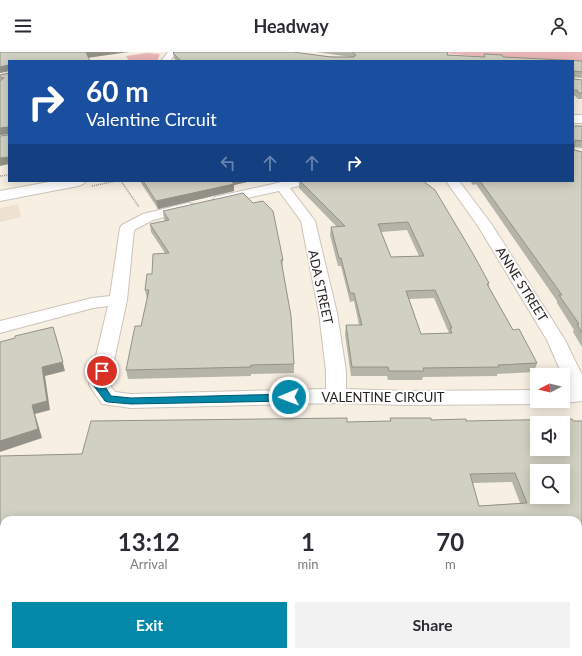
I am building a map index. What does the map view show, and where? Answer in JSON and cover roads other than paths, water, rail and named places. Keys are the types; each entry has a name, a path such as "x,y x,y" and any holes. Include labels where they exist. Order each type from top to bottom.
{"main road":[{"path":"0,185 15,182"},
{"path":"0,196 73,182"}],"street":[{"path":"166,60 173,52"},
{"name":"VALENTINE CIRCUIT","path":"299,182 146,217 136,221 126,228 118,300 99,386 108,399 131,401 336,396 404,398 530,397"},
{"name":"ANNE STREET","path":"453,182 485,225 556,340 582,394"},
{"name":"ADA STREET","path":"282,186 308,221 328,313 336,371 336,396"},
{"path":"0,327 92,303 118,300"},
{"path":"570,395 582,394"}]}
